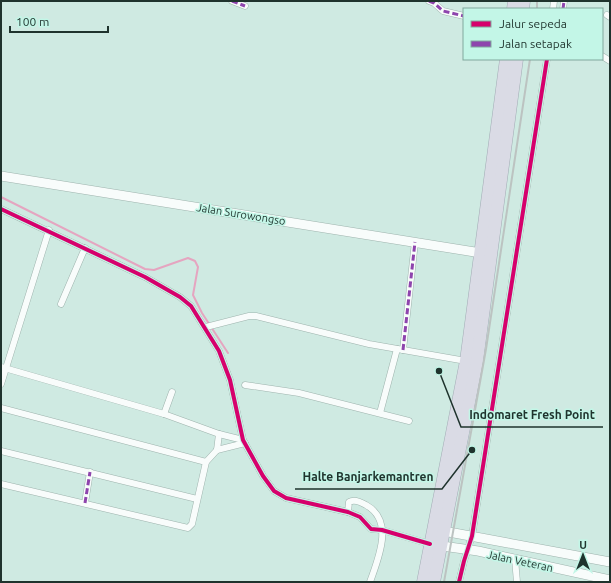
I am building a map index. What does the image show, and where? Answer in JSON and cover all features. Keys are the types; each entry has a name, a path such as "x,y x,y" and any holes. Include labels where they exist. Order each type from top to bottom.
{"highway":[{"path":"438,530 466,360 506,60"},
{"path":"423,582 435,545 477,361 517,60"},
{"path":"434,582 435,545"}],"street":[{"path":"232,1 245,6"},
{"path":"432,2 443,10 463,16"},
{"path":"459,582 472,536 547,60"},
{"name":"Jalan Surowongso","path":"1,176 481,253"},
{"path":"1,209 85,248 180,297 191,306 206,327 219,351 230,380 244,442 263,476 274,491 286,498 348,511 360,517 370,529 380,527 435,545"},
{"path":"1,384 3,367 49,230"},
{"path":"380,414 400,349 415,242"},
{"path":"62,304 85,248"},
{"path":"206,327 214,324 256,316 369,344 466,360"},
{"path":"3,367 164,414 244,442"},
{"path":"245,385 299,393 409,421"},
{"path":"164,414 172,392"},
{"path":"1,408 206,462"},
{"path":"217,450 219,434"},
{"path":"1,484 188,528 192,524 206,462 217,450 244,442"},
{"path":"1,451 197,499"},
{"path":"85,503 90,472"},
{"path":"348,511 349,502 354,501 369,507 380,527 378,557 370,582"},
{"name":"Jalan Veteran","path":"438,530 610,562"},
{"name":"Jalan Veteran","path":"435,545 515,559 610,580"},
{"path":"515,559 517,582"}],"waterway":[{"path":"1,197 145,269 154,270 188,258 195,261 198,267 193,295 202,313 228,353"}],"railway":[{"path":"537,1 537,8"},
{"path":"444,582 486,349 530,60"}],"marked path":[{"path":"232,1 245,6"},
{"path":"429,1 434,3 443,11 463,16"},
{"path":"563,8 564,1"},
{"path":"403,350 415,242"},
{"path":"85,503 90,472"}],"cycle path":[{"path":"459,582 472,536 547,60"},
{"path":"1,209 145,277 180,297 191,306 219,351 230,380 243,440 263,476 274,491 286,498 348,512 360,517 371,529 382,530 430,544"}],"place":[{"name":"Indomaret Fresh Point","path":"439,371"},
{"name":"Halte Banjarkemantren","path":"472,450"}]}
